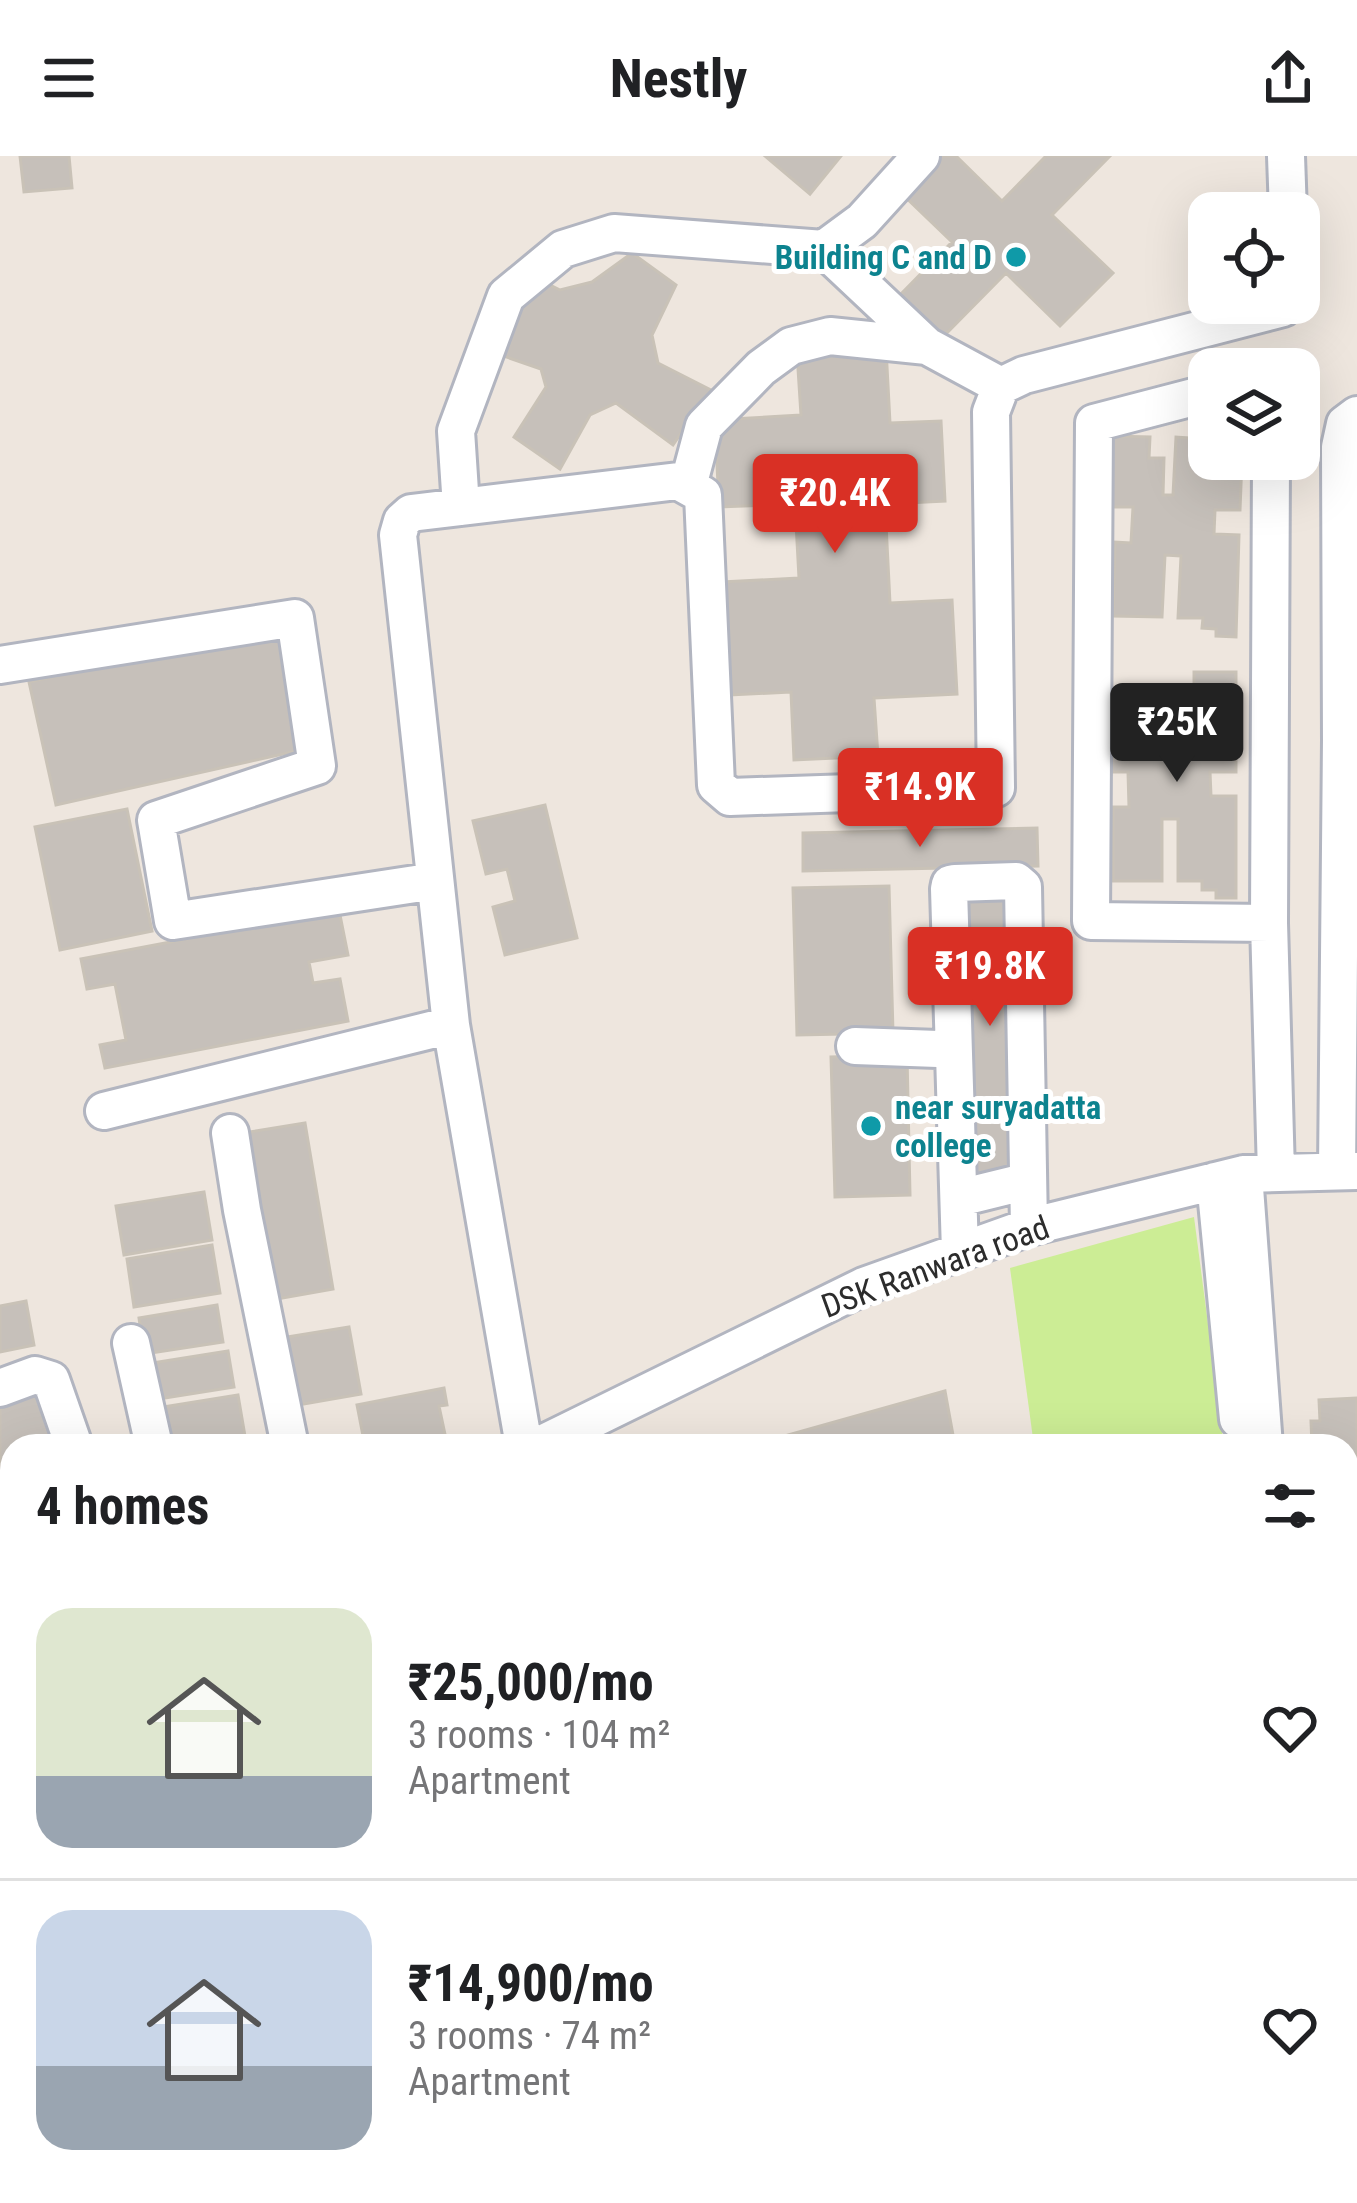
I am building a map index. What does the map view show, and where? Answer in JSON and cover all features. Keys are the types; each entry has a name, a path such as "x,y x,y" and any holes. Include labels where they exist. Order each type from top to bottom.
{"street":[{"path":"824,249 862,221 921,156"},
{"path":"1286,156 1287,192"},
{"path":"461,507 456,431 506,296 563,249 614,233 824,249 926,346 1001,386"},
{"path":"522,1434 451,1025 398,535 401,521 411,513 678,481 703,495 716,785 730,797 996,788 991,412 1001,386 1024,375 1221,324"},
{"path":"688,486 704,426 761,368 791,346 830,336 926,346"},
{"path":"1188,398 1094,423 1091,921 1270,923"},
{"path":"1347,1171 1349,739 1340,447 1345,424 1357,415"},
{"path":"1240,1434 1245,1176 1270,923 1271,480"},
{"path":"0,665 295,619 317,766 157,820 172,921 435,881"},
{"path":"951,1255 958,1198 950,884 1016,881 1023,887 1029,1227"},
{"path":"934,883 951,1255"},
{"path":"104,1111 451,1025"},
{"path":"855,1046 938,1049"},
{"path":"230,1133 288,1434"},
{"name":"DSK Ranwara road","path":"562,1434 863,1286 1029,1227 1245,1176 1347,1171"},
{"path":"1245,1176 1263,1434"},
{"path":"958,1198 1028,1181"},
{"path":"131,1343 151,1434"},
{"path":"0,1388 34,1375 51,1380 70,1434"}],"green space":[{"path":"1194,1217 1222,1434 1032,1434 1010,1268"}],"building":[{"path":"20,156 69,156 72,188 24,192"},
{"path":"765,156 841,156 810,194"},
{"name":"Building C and D","path":"933,156 956,156 1002,201 1046,156 1110,156 1052,215 1113,273 1060,326 1006,273 943,337 900,295 952,242 899,191"},
{"path":"632,253 676,285 652,335 658,363 711,390 673,445 616,403 590,415 560,469 514,437 546,387 541,369 489,351 534,277 560,290 592,282"},
{"path":"886,348 890,423 941,421 945,501 885,504 890,603 952,600 957,694 874,698 878,756 794,760 791,692 730,695 723,582 799,578 795,504 719,507 715,420 801,415 797,353"},
{"path":"1112,436 1150,437 1149,458 1164,458 1163,495 1173,495 1176,437 1188,438 1188,480 1241,480 1240,510 1215,510 1214,534 1239,535 1236,637 1216,636 1216,629 1202,628 1203,618 1178,618 1181,556 1165,555 1162,617 1113,616 1115,542 1131,543 1133,507 1110,507"},
{"path":"277,627 305,749 56,805 29,682"},
{"path":"1194,672 1236,672 1236,772 1210,772 1211,796 1236,796 1236,898 1216,898 1216,890 1202,890 1202,881 1178,881 1178,819 1162,819 1162,881 1113,881 1113,807 1129,807 1128,772 1105,772 1105,701 1144,701 1144,721 1158,721 1158,758 1169,758 1169,700 1184,700 1184,686 1194,686"},
{"path":"545,805 577,938 505,955 493,907 515,901 507,869 486,874 473,821"},
{"path":"127,809 152,931 60,950 35,827"},
{"path":"1037,828 1038,866 803,871 803,833"},
{"path":"889,886 893,1033 797,1035 793,888"},
{"path":"1013,886 1015,1179 971,1183 960,887"},
{"path":"339,910 348,955 309,962 313,983 340,979 348,1021 105,1068 100,1045 126,1040 115,984 87,989 81,959"},
{"name":"near suryadatta college","path":"907,1055 910,1195 835,1197 831,1057"},
{"path":"305,1123 333,1289 271,1300 243,1133"},
{"path":"204,1192 212,1240 124,1255 116,1206"},
{"path":"212,1245 220,1293 134,1307 127,1259"},
{"path":"26,1301 34,1345 0,1352 0,1306"},
{"path":"217,1305 223,1342 144,1354 139,1318"},
{"path":"349,1327 361,1394 292,1406 281,1338"},
{"path":"228,1351 234,1387 152,1400 146,1364"},
{"path":"444,1388 447,1405 439,1406 445,1434 363,1434 357,1405"},
{"path":"945,1391 953,1434 791,1434"},
{"path":"36,1394 51,1434 0,1434 0,1409"},
{"path":"238,1395 245,1434 161,1434 157,1408"},
{"path":"1357,1398 1357,1434 1312,1434 1311,1421 1320,1421 1319,1400"}],"place":[{"name":"Building C and D","path":"1016,257"},
{"name":"near suryadatta college","path":"871,1126"}]}
